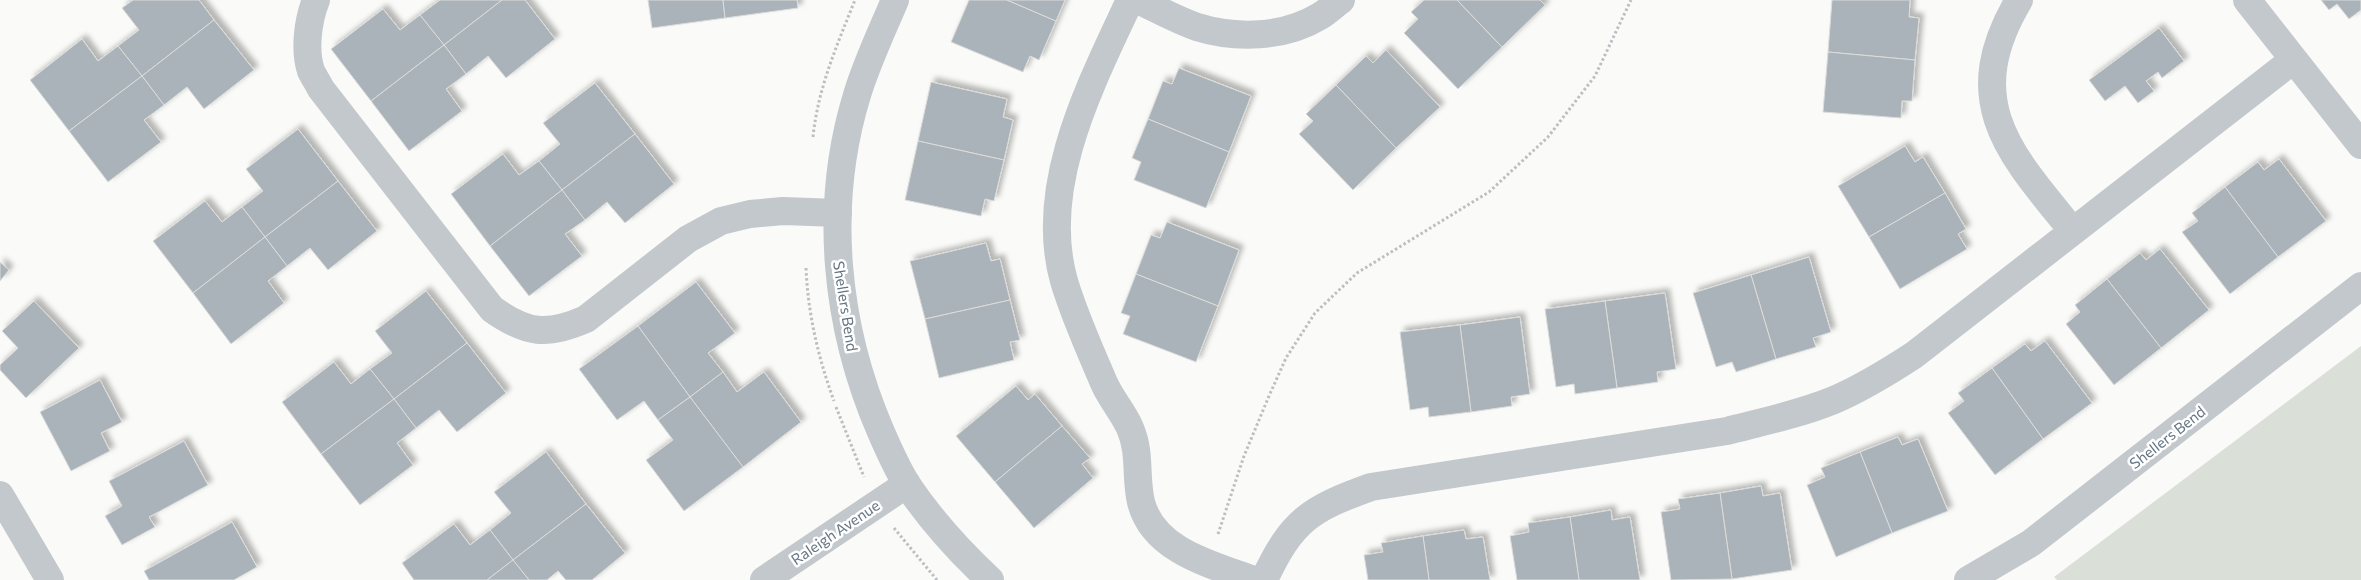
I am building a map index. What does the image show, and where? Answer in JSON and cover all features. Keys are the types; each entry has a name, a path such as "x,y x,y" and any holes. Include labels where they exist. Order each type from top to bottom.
{"street":[{"path":"316,0 310,24 308,48 311,71 321,89 492,309 509,321 529,330 548,331 568,327 586,319 688,239 721,221 750,214 783,211 838,213"},
{"name":"Shellers Bend","path":"895,0 857,95 841,174 838,213 840,287 848,332 872,411 907,484 928,514 990,580"},
{"path":"1130,0 1105,54 1072,140 1064,168 1058,209 1058,247 1064,280 1105,384 1133,436 1138,452 1141,503 1149,521 1158,534 1173,547 1254,580"},
{"path":"1138,0 1197,26 1222,32 1253,35 1295,26 1319,17 1340,0"},
{"path":"2019,0 2007,21 1998,45 1993,93 1996,116 2006,143 2025,173 2072,230"},
{"path":"2247,0 2361,145"},
{"path":"1264,580 1278,550 1301,521 1331,502 1370,487 1727,431 1781,417 1832,400 1876,379 1914,355 2072,230 2293,60"},
{"name":"Shellers Bend","path":"1968,580 2031,543 2361,286"},
{"name":"Raleigh Avenue","path":"764,580 907,484"},
{"path":"0,495 50,580"}],"path":[{"path":"1209,563 1244,456 1268,396 1286,358 1315,313 1357,273 1489,192 1548,137 1595,76 1631,0"},
{"path":"895,530 938,580"}],"shaded area":[{"path":"2361,346 2361,580 2057,580 2054,577"}],"building":[{"path":"133,0 199,0 214,20 142,76 118,46 139,30 122,8"},
{"path":"440,0 502,0 444,45 420,15"},
{"path":"502,0 525,0 555,39 506,78 488,56 466,74 444,45"},
{"path":"648,0 723,0 725,18 652,28"},
{"path":"723,0 797,0 798,8 725,18"},
{"path":"969,0 1007,0 1056,21 1039,60 1030,56 1023,72 951,42"},
{"path":"1007,0 1065,0 1056,21"},
{"path":"1424,0 1457,0 1502,47 1458,89 1404,33 1418,19 1411,12"},
{"path":"1457,0 1540,0 1545,5 1502,47"},
{"path":"1832,0 1910,0 1909,17 1919,18 1915,60 1828,52"},
{"path":"2321,0 2361,0 2361,10 2349,19 2337,4 2329,10"},
{"path":"383,9 400,30 420,15 444,45 371,101 331,49"},
{"path":"214,20 254,70 204,109 187,87 164,105 142,76"},
{"path":"2159,28 2184,61 2162,78 2158,72 2146,81 2154,91 2138,103 2125,86 2105,101 2089,80"},
{"path":"82,39 98,61 118,46 142,76 69,131 30,80"},
{"path":"444,45 466,74 446,89 462,111 409,151 371,101"},
{"path":"1386,50 1440,107 1396,148 1336,85 1366,56 1373,63"},
{"path":"1828,52 1915,60 1912,101 1902,101 1901,118 1823,112"},
{"path":"1179,68 1251,96 1229,152 1148,119 1163,81 1172,84"},
{"path":"142,76 164,105 144,120 161,142 108,182 69,131"},
{"path":"931,82 1007,99 1003,117 1013,120 1004,160 918,141"},
{"path":"595,83 635,134 562,190 539,161 560,144 543,123"},
{"path":"1336,85 1396,148 1353,190 1299,134 1313,121 1306,114"},
{"path":"1148,119 1229,152 1206,208 1134,180 1141,162 1132,158"},
{"path":"298,129 338,181 265,237 242,207 263,191 246,169"},
{"path":"635,134 674,184 625,223 607,202 585,220 562,190"},
{"path":"918,141 1004,160 994,201 985,199 981,216 905,200"},
{"path":"1905,146 1915,162 1923,157 1945,193 1869,237 1838,186"},
{"path":"503,154 519,175 539,161 562,190 490,246 451,194"},
{"path":"2279,159 2326,221 2278,257 2225,187 2258,162 2264,170"},
{"path":"338,181 377,231 328,270 310,248 287,266 265,237"},
{"path":"2225,187 2278,257 2230,294 2182,232 2198,221 2192,213"},
{"path":"562,190 585,220 565,234 582,256 529,296 490,246"},
{"path":"1945,193 1966,229 1958,234 1967,249 1900,289 1869,237"},
{"path":"205,201 222,222 242,207 265,237 193,293 153,241"},
{"path":"1167,222 1239,250 1218,306 1136,274 1151,235 1160,238"},
{"path":"265,237 287,266 268,281 284,303 231,344 193,293"},
{"path":"986,243 991,261 1000,259 1010,300 925,319 910,261"},
{"path":"2160,249 2209,310 2161,348 2107,279 2140,253 2146,260"},
{"path":"1809,257 1831,332 1813,338 1816,347 1776,359 1751,275"},
{"path":"0,262 9,270 0,281"},
{"path":"1136,274 1218,306 1196,362 1123,334 1130,316 1121,313"},
{"path":"1751,275 1776,359 1736,372 1732,362 1716,367 1693,293"},
{"path":"2107,279 2161,348 2114,385 2066,324 2080,312 2075,305"},
{"path":"696,282 735,333 708,353 723,372 690,397 638,326"},
{"path":"426,291 467,343 394,399 370,369 392,353 375,331"},
{"path":"1665,293 1676,369 1657,372 1658,382 1617,388 1605,301"},
{"path":"1010,300 1020,340 1010,342 1014,360 939,378 925,319"},
{"path":"34,301 79,348 26,398 0,370 0,365 18,348 2,331"},
{"path":"1605,301 1617,388 1575,394 1574,384 1556,387 1545,309"},
{"path":"1520,317 1530,394 1511,397 1512,406 1471,412 1460,325"},
{"path":"1460,325 1471,412 1429,417 1428,407 1410,410 1400,332"},
{"path":"638,326 690,397 658,420 644,401 617,420 579,369"},
{"path":"2045,341 2092,403 2043,439 1992,368 2025,344 2031,351"},
{"path":"467,343 506,393 457,432 439,410 416,428 394,399"},
{"path":"334,362 351,384 370,369 394,399 321,454 282,402"},
{"path":"1992,368 2043,439 1995,475 1948,413 1964,401 1958,393"},
{"path":"723,372 737,392 764,372 801,422 743,467 690,397"},
{"path":"100,380 122,422 101,433 110,451 71,471 40,412"},
{"path":"1016,386 1028,400 1035,394 1062,426 995,482 956,436"},
{"path":"690,397 743,467 684,511 646,460 673,440 658,420"},
{"path":"394,399 416,428 397,443 413,465 360,505 321,454"},
{"path":"1062,426 1090,458 1082,464 1093,478 1034,528 995,482"},
{"path":"1898,437 1902,445 1918,439 1948,511 1892,533 1860,452"},
{"path":"184,441 208,485 149,517 155,527 122,545 105,516 122,506 109,481"},
{"path":"546,452 586,504 513,560 490,530 511,513 494,492"},
{"path":"1860,452 1892,533 1836,557 1807,485 1825,477 1821,468"},
{"path":"1761,486 1763,496 1780,493 1792,570 1732,579 1720,493"},
{"path":"1720,493 1732,579 1671,580 1661,512 1680,509 1678,499"},
{"path":"586,504 625,553 592,580 566,580 558,571 547,580 529,580 513,560"},
{"path":"1611,510 1612,520 1630,517 1640,580 1579,580 1570,517"},
{"path":"1570,517 1579,580 1517,580 1510,536 1529,532 1528,523"},
{"path":"232,522 257,567 234,580 149,580 144,571"},
{"path":"454,524 470,545 490,530 513,560 487,580 414,580 402,563"},
{"path":"1464,530 1466,539 1483,537 1490,580 1429,580 1423,536"},
{"path":"1423,536 1429,580 1368,580 1364,555 1383,552 1381,543"},
{"path":"513,560 529,580 487,580"}]}
